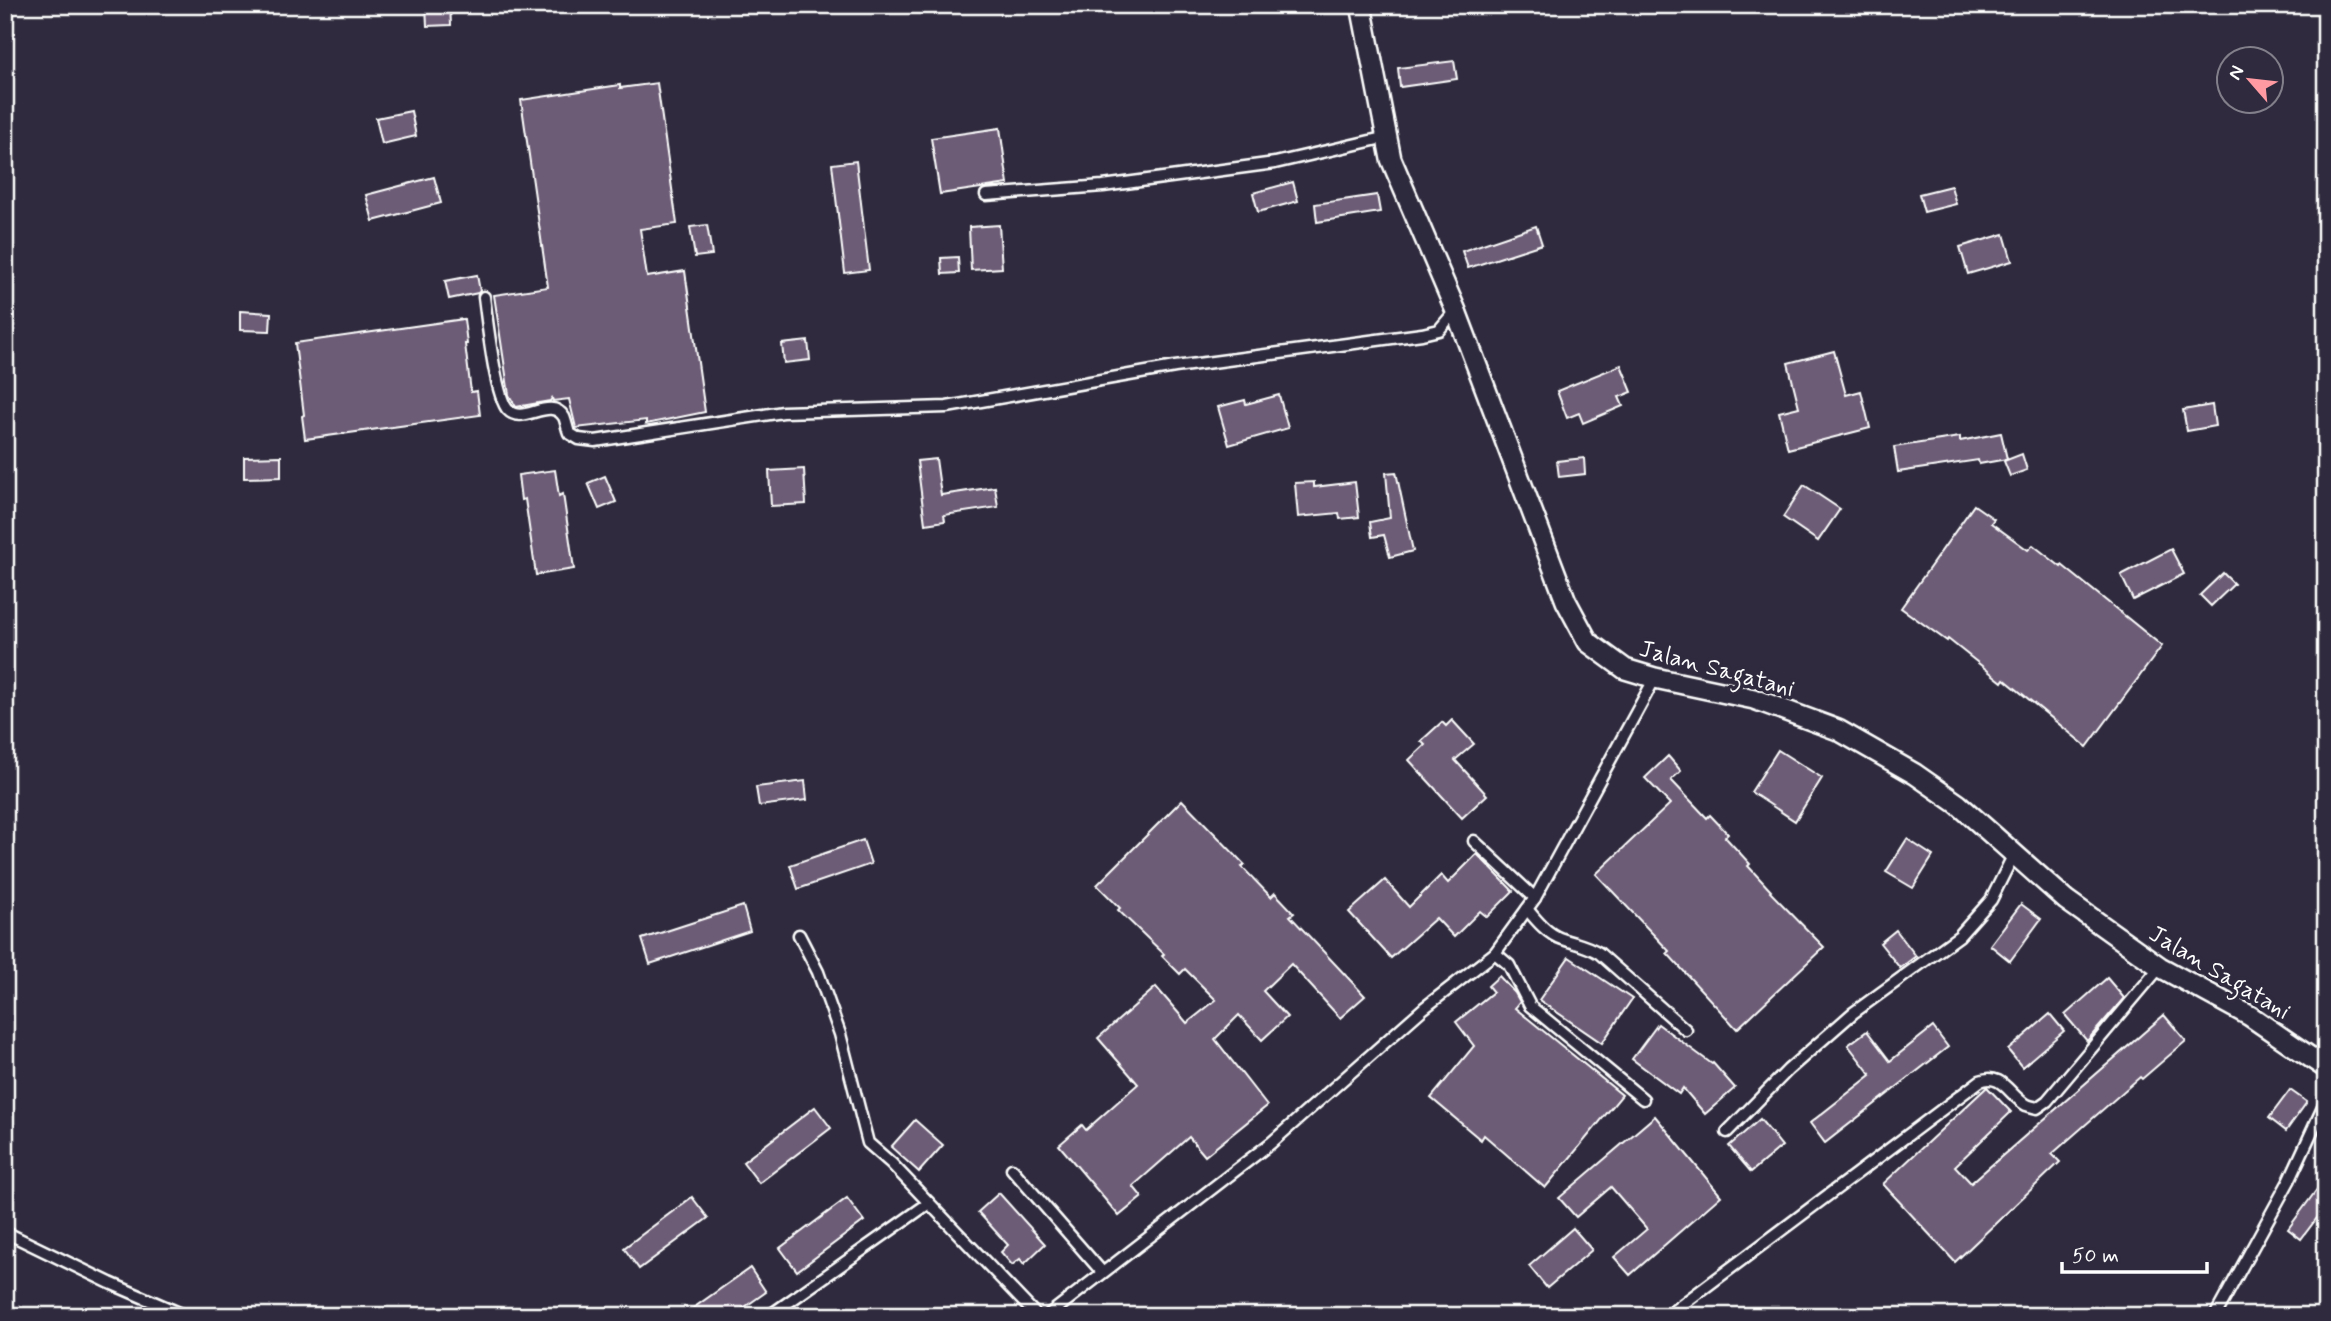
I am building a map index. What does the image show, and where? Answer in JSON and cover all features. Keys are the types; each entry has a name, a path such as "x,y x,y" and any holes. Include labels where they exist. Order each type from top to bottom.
{"street":[{"name":"Jalan Sagatani","path":"1361,5 1391,159 1456,311 1566,601 1588,642 1625,669 1754,699 1838,730 1915,774 1958,804 2066,900 2160,967 2250,1016 2326,1068"}],"lane":[{"path":"986,195 1103,186 1275,163 1387,137"},
{"path":"484,297 495,368 504,405 510,413 521,415 548,408 563,416 569,433 579,439 595,441 783,412 947,407 1175,367 1422,334 1439,330 1456,311"},
{"path":"1047,1316 1271,1143 1424,1008 1495,953 1535,898 1655,678"},
{"path":"1474,841 1535,898"},
{"path":"1727,1132 1788,1070 1853,1013 1959,936 1991,900 2014,854"},
{"path":"1527,909 1560,939 1585,945 1599,953 1686,1030"},
{"path":"799,935 818,972 840,1034 869,1143 1037,1316"},
{"path":"1495,953 1509,965 1530,1006 1643,1099"},
{"path":"1667,1316 1980,1081 1987,1078 1999,1080 2026,1105 2037,1108 2047,1101 2160,967"},
{"path":"2215,1316 2289,1181 2326,1101"},
{"path":"1012,1169 1102,1272"},
{"path":"769,1316 929,1203"},
{"path":"5,1232 186,1316"}],"building":[{"path":"426,5 450,5 451,25 427,26"},
{"path":"1454,61 1457,79 1400,87 1398,68"},
{"path":"657,83 677,224 640,229 647,277 685,271 705,412 646,424 646,420 576,428 569,399 553,401 552,398 550,401 516,407 509,395 494,295 548,287 521,100 620,85 620,88"},
{"path":"411,111 416,136 382,144 376,118"},
{"path":"1000,128 1008,184 940,194 931,138"},
{"path":"856,161 869,270 845,273 832,164"},
{"path":"434,177 441,203 373,221 366,195"},
{"path":"1293,182 1298,201 1258,212 1253,193"},
{"path":"1951,186 1956,204 1924,212 1919,194"},
{"path":"1377,195 1380,212 1317,222 1315,204"},
{"path":"707,225 712,255 695,257 690,227"},
{"path":"999,225 1002,268 971,270 969,227"},
{"path":"1536,226 1542,244 1468,268 1462,251"},
{"path":"2004,234 2012,261 1968,274 1960,247"},
{"path":"958,257 959,273 942,274 941,258"},
{"path":"477,275 480,291 478,293 449,299 445,281"},
{"path":"240,311 271,313 270,331 240,330"},
{"path":"464,319 471,392 477,391 480,415 305,439 295,343"},
{"path":"808,341 810,360 784,363 782,344"},
{"path":"1834,351 1846,395 1861,391 1870,428 1788,449 1779,412 1799,407 1788,363"},
{"path":"1621,365 1632,392 1619,397 1623,406 1583,423 1579,413 1567,418 1557,391"},
{"path":"1279,395 1288,428 1229,445 1218,407 1245,400 1246,404"},
{"path":"2212,405 2215,426 2187,431 2183,410"},
{"path":"2001,433 2007,459 1979,464 1978,460 1898,472 1894,447 1960,437 1960,441"},
{"path":"2022,454 2027,470 2010,476 2004,461"},
{"path":"281,456 281,477 244,478 244,457"},
{"path":"1584,458 1585,474 1559,477 1557,461"},
{"path":"936,459 941,495 995,487 998,507 944,515 945,521 925,524 917,461"},
{"path":"804,469 806,504 771,506 769,471"},
{"path":"555,470 559,496 563,494 574,569 536,575 525,499 521,500 518,475"},
{"path":"1396,472 1413,551 1390,557 1384,535 1372,537 1370,522 1390,518 1386,473"},
{"path":"605,476 616,502 599,509 588,483"},
{"path":"1314,482 1314,487 1355,482 1359,517 1340,519 1339,513 1298,517 1295,483"},
{"path":"1804,485 1840,509 1818,541 1783,517"},
{"path":"1974,505 1994,519 1991,523 2028,550 2033,545 2061,567 2062,565 2162,646 2087,747 2004,679 2002,682 1948,639 1947,641 1901,608"},
{"path":"2171,549 2184,574 2133,600 2121,575"},
{"path":"2223,573 2234,584 2211,606 2200,595"},
{"path":"1452,720 1474,744 1455,760 1487,795 1462,818 1409,760 1425,745 1421,741 1442,722 1446,726"},
{"path":"1778,750 1822,778 1795,821 1751,792"},
{"path":"1668,756 1681,771 1671,780 1707,818 1710,815 1728,834 1725,837 1750,864 1748,866 1770,892 1824,947 1737,1029 1667,953 1669,951 1596,874 1670,804 1645,778"},
{"path":"805,781 807,800 759,806 756,787"},
{"path":"1182,800 1245,865 1242,867 1271,897 1275,893 1294,913 1290,916 1365,996 1340,1018 1291,964 1263,991 1287,1017 1262,1040 1239,1015 1215,1039 1267,1106 1205,1156 1189,1137 1133,1186 1142,1197 1119,1216 1059,1145 1082,1125 1086,1130 1138,1084 1098,1038 1156,987 1187,1023 1216,1000 1185,969 1180,974 1097,885"},
{"path":"1907,839 1933,856 1913,888 1886,872"},
{"path":"863,840 871,864 798,889 790,865"},
{"path":"1477,854 1513,891 1487,917 1480,911 1454,937 1436,918 1391,958 1349,912 1385,880 1409,907 1441,875 1448,883"},
{"path":"2021,904 2041,919 2010,961 1990,945"},
{"path":"743,906 750,931 650,964 642,939"},
{"path":"1896,930 1916,956 1900,968 1880,943"},
{"path":"1569,957 1632,999 1602,1043 1539,1000"},
{"path":"1499,976 1520,1002 1515,1008 1622,1095 1545,1188 1484,1135 1481,1140 1431,1098 1474,1046 1456,1022 1493,992 1488,986"},
{"path":"2107,978 2124,998 2087,1041 2065,1015"},
{"path":"2050,1014 2064,1031 2022,1067 2008,1050"},
{"path":"2164,1015 2186,1041 2142,1079 2140,1077 2052,1154 2060,1162 1955,1262 1883,1184 1987,1087 2011,1112 1955,1166 1971,1183"},
{"path":"1658,1024 1713,1063 1735,1088 1705,1114 1683,1088 1679,1094 1632,1059"},
{"path":"1933,1027 1948,1047 1825,1143 1810,1123 1871,1075 1848,1045 1867,1031 1890,1061"},
{"path":"2290,1090 2307,1102 2286,1131 2269,1118"},
{"path":"815,1107 831,1128 759,1183 743,1162"},
{"path":"1655,1116 1721,1196 1630,1275 1614,1257 1647,1229 1611,1187 1576,1217 1559,1198"},
{"path":"1760,1119 1782,1146 1751,1172 1729,1146"},
{"path":"915,1120 943,1145 919,1172 891,1147"},
{"path":"2326,1177 2326,1206 2301,1239 2288,1229"},
{"path":"999,1193 1045,1244 1024,1264 1020,1259 1012,1265 1001,1252 1008,1245 978,1212"},
{"path":"692,1197 708,1218 639,1269 624,1248"},
{"path":"847,1198 864,1221 797,1271 780,1248"},
{"path":"1573,1228 1592,1250 1547,1288 1529,1266"},
{"path":"750,1268 766,1292 732,1316 682,1316"}]}
